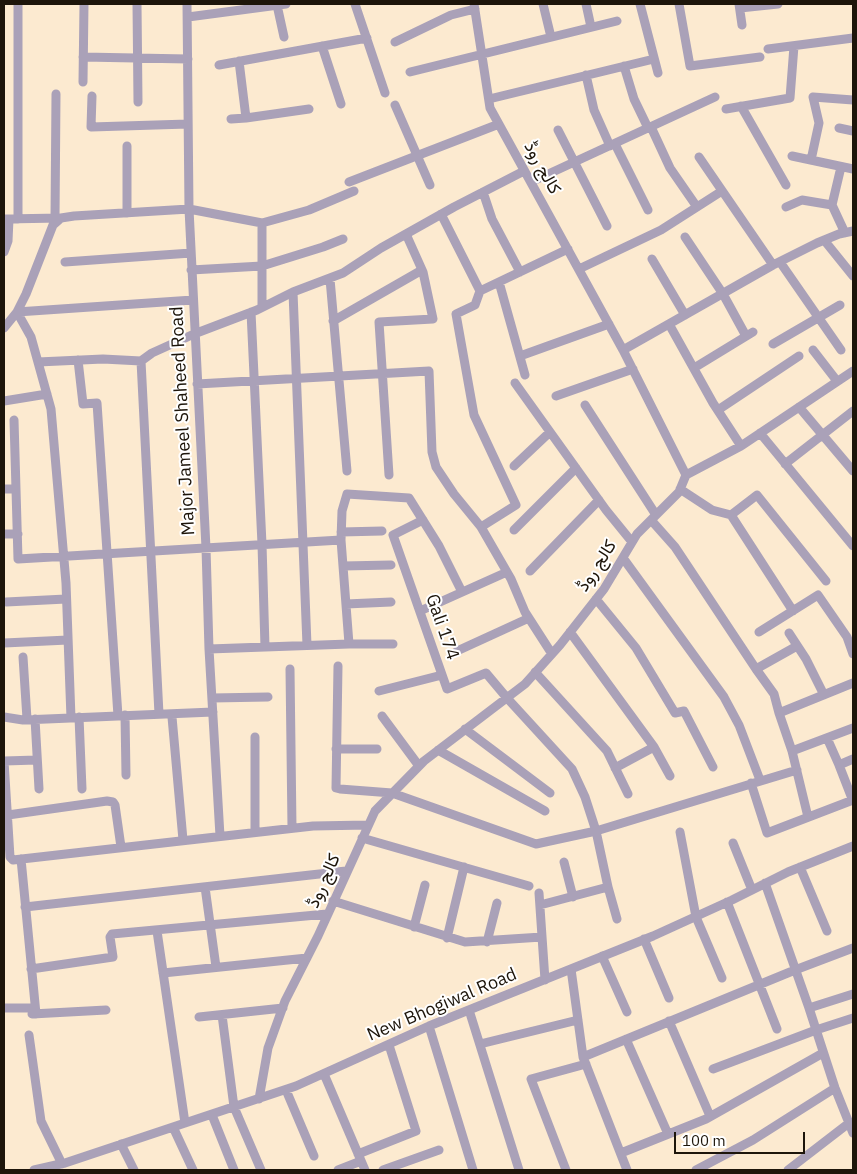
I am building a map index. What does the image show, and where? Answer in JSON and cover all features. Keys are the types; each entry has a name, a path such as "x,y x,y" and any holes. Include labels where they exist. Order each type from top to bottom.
{"street":[{"path":"4,252 8,241 10,219 18,4"},
{"path":"83,82 84,4"},
{"path":"137,4 138,102"},
{"name":"Major Jameel Shaheed Road","path":"188,4 191,270 220,836"},
{"path":"188,17 282,4 284,37"},
{"path":"355,4 385,93"},
{"path":"543,4 551,37"},
{"path":"586,4 591,28"},
{"path":"640,4 658,73"},
{"path":"679,4 690,66 760,57"},
{"path":"742,25 740,6 778,4"},
{"path":"395,42 451,15 474,7"},
{"name":"کالج روڈ","path":"259,1099 268,1048 283,1008 375,811 419,766 525,684 596,599 637,534 680,489 686,475 623,350 490,108 474,7"},
{"path":"410,72 617,22"},
{"path":"219,65 366,38"},
{"path":"768,49 853,38"},
{"path":"322,46 341,104"},
{"path":"726,108 790,98 794,46"},
{"path":"83,57 188,60"},
{"path":"489,99 654,59"},
{"path":"239,61 246,118"},
{"path":"624,66 634,99 670,168 697,207"},
{"path":"586,75 594,110 648,210"},
{"path":"4,328 17,312 53,225 58,219 56,94"},
{"path":"92,96 91,127 188,124"},
{"path":"531,182 715,97"},
{"path":"811,160 819,123 813,97 853,100"},
{"path":"395,105 430,185"},
{"path":"741,106 786,185"},
{"path":"231,119 309,109"},
{"path":"349,182 499,124"},
{"path":"839,128 853,131"},
{"path":"558,130 607,226"},
{"path":"127,146 127,212"},
{"path":"792,156 853,170"},
{"path":"699,157 841,350"},
{"path":"623,350 776,264 824,240 849,232 832,205 841,167"},
{"path":"38,362 78,360 141,361 152,353 194,334 251,312 292,292 343,273 441,214 524,171"},
{"path":"579,270 662,230 722,190"},
{"path":"10,219 58,219 74,216 189,209 262,223 309,210 354,191"},
{"path":"483,192 492,219 520,272"},
{"path":"786,207 802,200 832,205"},
{"path":"441,214 480,291 476,305 456,314 474,415 516,505 481,527"},
{"path":"262,223 262,307"},
{"path":"389,474 378,322 433,318 422,270 406,234"},
{"path":"685,237 749,334 694,368"},
{"path":"191,270 262,266 343,239"},
{"path":"824,240 853,276"},
{"path":"480,291 568,249"},
{"path":"65,262 191,253"},
{"path":"652,259 685,315"},
{"path":"333,320 422,270"},
{"path":"330,279 346,471"},
{"path":"499,282 525,375"},
{"path":"292,292 307,645"},
{"path":"17,312 193,300"},
{"path":"773,344 840,305"},
{"path":"17,312 31,337 51,409 68,640 82,789"},
{"path":"251,312 265,647"},
{"path":"520,356 609,324"},
{"path":"669,324 718,410 741,446"},
{"path":"813,350 838,381"},
{"path":"718,410 798,356"},
{"path":"78,360 83,404 97,403 126,775"},
{"path":"141,361 160,714"},
{"path":"556,396 633,369"},
{"path":"197,384 429,371 432,452 436,467 454,494 481,527 507,572 530,618 552,654"},
{"path":"686,475 741,446 853,371"},
{"path":"515,384 599,500 632,542"},
{"path":"4,401 47,394"},
{"path":"585,406 654,517 774,694 792,751 808,817"},
{"path":"799,407 853,471"},
{"path":"785,464 853,411"},
{"path":"14,420 18,559 303,542 382,531"},
{"path":"514,466 550,432"},
{"path":"760,433 853,546"},
{"path":"514,530 576,468"},
{"path":"4,489 16,489"},
{"path":"680,489 712,510 731,516 793,611"},
{"path":"349,644 341,536 342,511 347,494 409,498 439,546 462,592"},
{"path":"731,516 757,495 826,580"},
{"path":"530,571 599,500"},
{"name":"Gali 174","path":"423,520 394,535 447,689 486,673 507,698"},
{"path":"4,534 18,534"},
{"path":"623,558 724,697 739,725 756,782 767,833 853,800 827,738"},
{"path":"343,566 391,565"},
{"path":"420,611 507,572"},
{"path":"759,632 818,596 847,637 853,654"},
{"path":"6,602 66,599"},
{"path":"596,599 636,648 674,712 684,711 712,767"},
{"path":"346,604 391,602"},
{"path":"457,651 530,618"},
{"path":"570,632 654,747 670,776"},
{"path":"789,633 806,659 824,695"},
{"path":"4,643 68,640"},
{"path":"209,649 393,644"},
{"path":"756,669 798,646"},
{"path":"24,657 39,788"},
{"path":"338,666 336,788 392,793 536,844 596,831 797,770"},
{"path":"290,669 292,828"},
{"path":"535,672 607,751 628,794"},
{"path":"379,691 442,675"},
{"path":"779,713 853,683"},
{"path":"212,698 268,696"},
{"path":"507,698 572,768 596,831 617,919"},
{"path":"4,717 31,719 75,718 213,712"},
{"path":"382,716 419,766"},
{"path":"172,717 183,840"},
{"path":"792,751 853,728"},
{"path":"465,729 550,793"},
{"path":"255,737 256,832"},
{"path":"615,768 654,747"},
{"path":"336,749 377,749"},
{"path":"438,750 545,811"},
{"path":"838,765 853,759"},
{"path":"37,760 4,762 10,857 13,860 292,828 368,826"},
{"path":"8,815 106,801 113,802 122,847"},
{"path":"680,832 696,916 722,978"},
{"path":"362,838 529,886"},
{"path":"733,842 752,890"},
{"name":"New Bhogiwal Road","path":"34,1170 62,1164 286,1090 429,1026 644,940 800,867 853,846"},
{"path":"21,859 32,969 34,1012"},
{"path":"564,862 574,896"},
{"path":"447,938 464,867"},
{"path":"800,867 827,930"},
{"path":"26,907 346,871"},
{"path":"765,884 809,1008 834,1088 853,1133"},
{"path":"414,927 425,885"},
{"path":"206,887 216,967"},
{"path":"540,906 608,887"},
{"path":"539,893 544,980"},
{"path":"333,901 447,938 465,942 542,937"},
{"path":"727,902 777,1029"},
{"path":"487,942 497,903"},
{"path":"32,969 113,957 110,935 327,914"},
{"path":"157,931 185,1123"},
{"path":"644,940 669,998"},
{"path":"566,1170 531,1079 585,1060 626,1039 669,1021 853,948"},
{"path":"602,956 627,1012"},
{"path":"163,973 307,958"},
{"path":"570,969 585,1060 627,1170"},
{"path":"809,1008 853,994"},
{"path":"4,1008 34,1012 106,1010"},
{"path":"199,1018 283,1008"},
{"path":"469,1010 519,1170"},
{"path":"222,1015 234,1107 261,1170"},
{"path":"713,1069 853,1018"},
{"path":"480,1044 578,1020"},
{"path":"669,1021 710,1116"},
{"path":"429,1026 474,1170"},
{"path":"29,1035 40,1121 62,1164"},
{"path":"626,1039 668,1134"},
{"path":"338,1170 360,1157 416,1130 389,1045"},
{"path":"621,1153 710,1116 823,1053"},
{"path":"324,1074 365,1170"},
{"path":"696,1170 753,1140 834,1088"},
{"path":"286,1090 314,1156"},
{"path":"212,1115 234,1170"},
{"path":"788,1170 849,1123"},
{"path":"173,1127 193,1170"},
{"path":"121,1144 134,1170"},
{"path":"383,1170 439,1150"}]}
